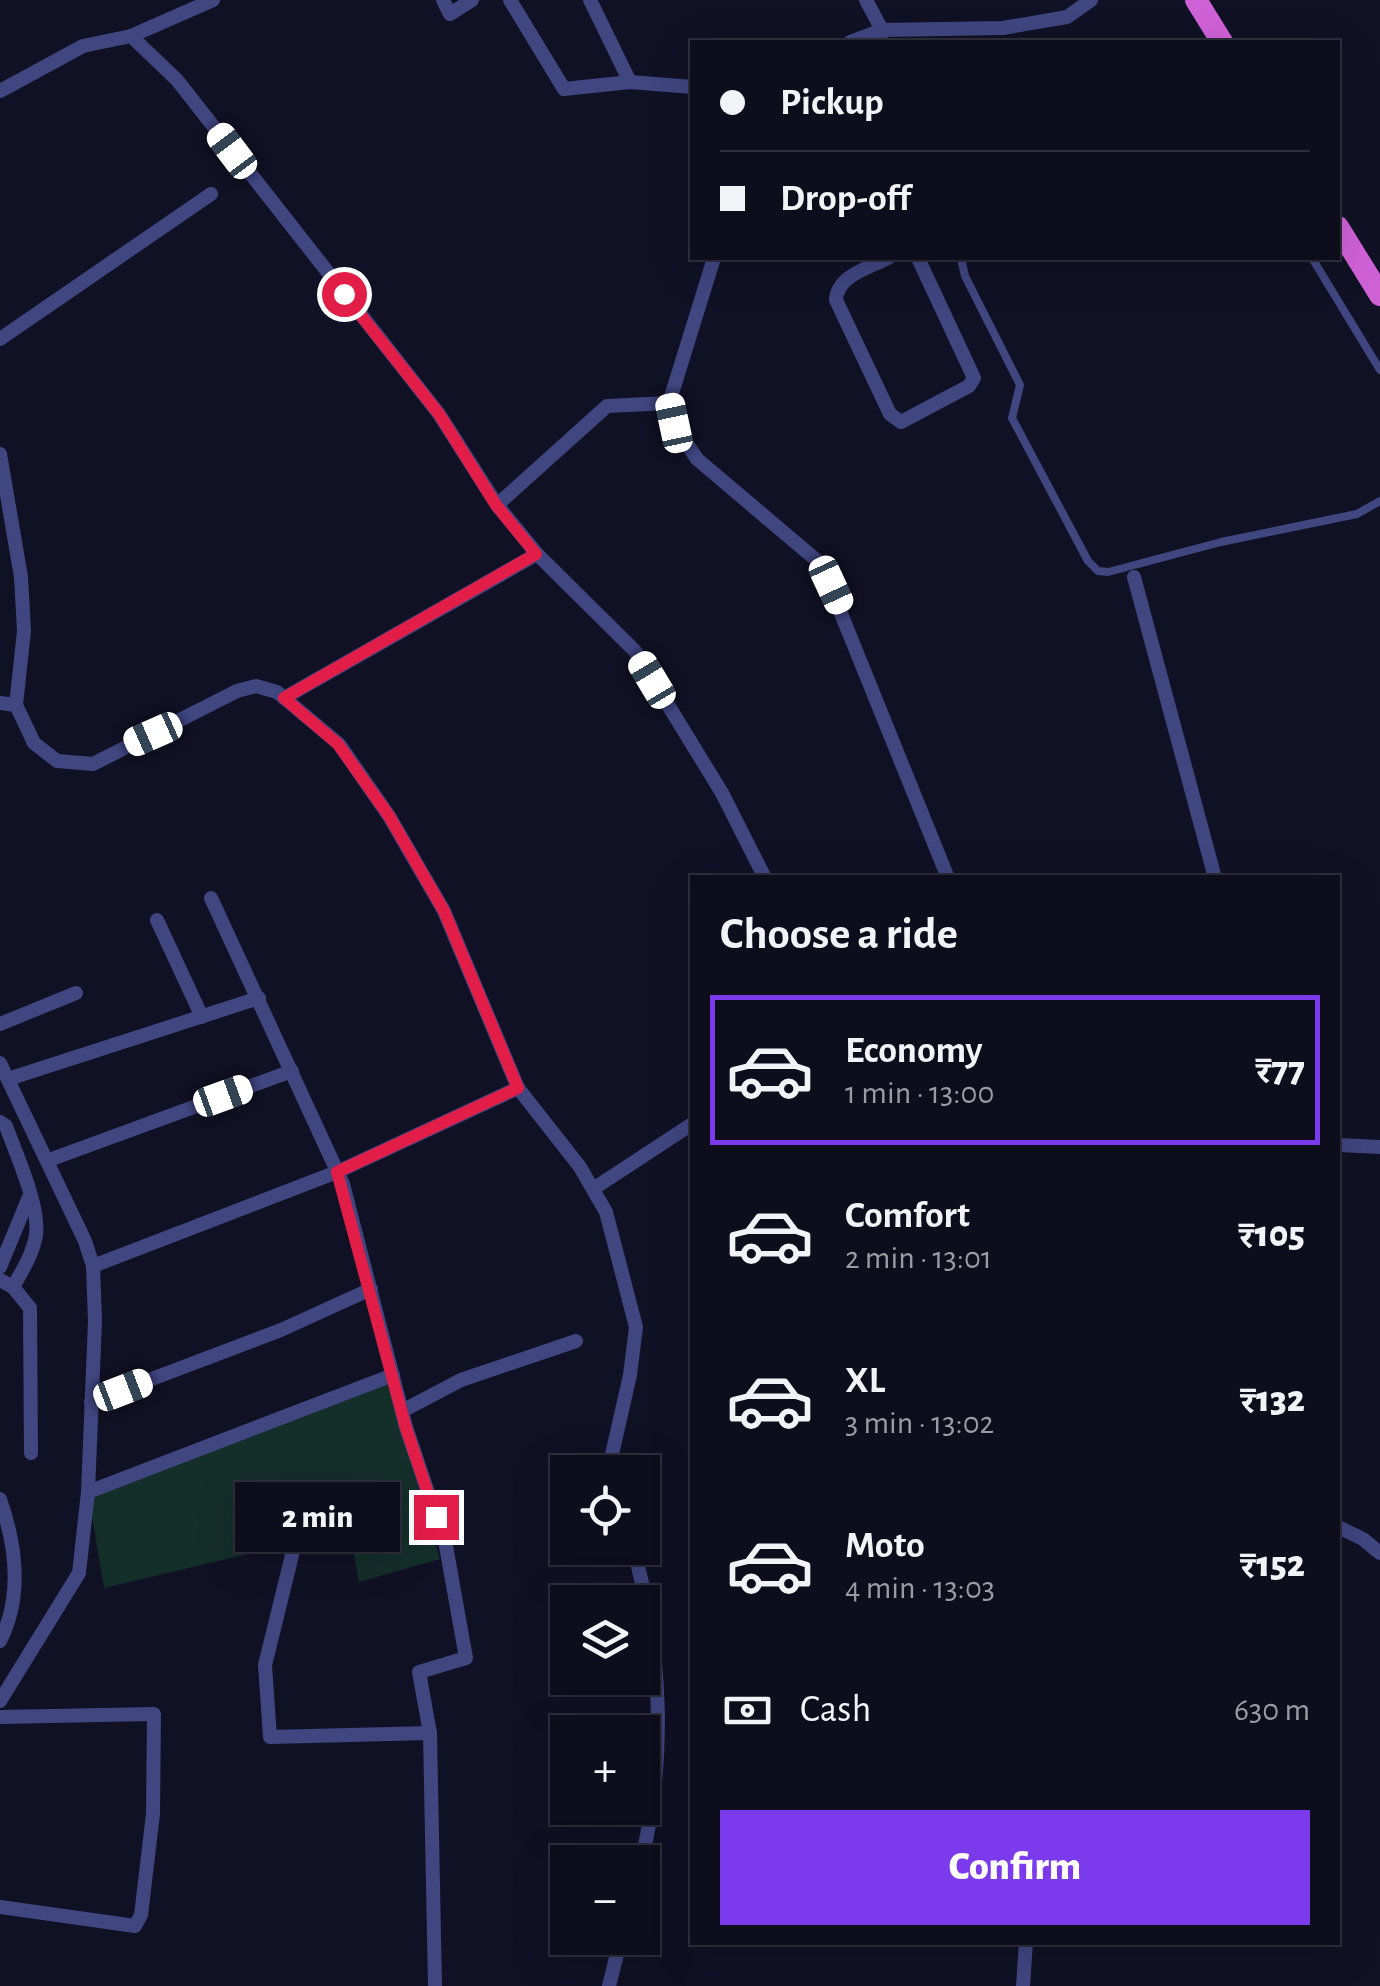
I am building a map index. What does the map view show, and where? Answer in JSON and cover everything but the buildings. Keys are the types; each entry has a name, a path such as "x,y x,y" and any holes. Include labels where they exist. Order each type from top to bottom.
{"highway":[{"path":"1196,0 1221,40"},
{"path":"1340,230 1380,295"}],"street":[{"path":"443,0 450,14 472,0"},
{"path":"510,0 564,89 630,82 690,87"},
{"path":"590,0 630,82"},
{"path":"866,0 880,36 1002,28 1067,17 1091,0"},
{"path":"0,92 83,46 131,36 203,2"},
{"path":"131,36 177,80 439,414 496,505 536,554 635,651 722,794 763,875"},
{"path":"0,339 211,194"},
{"path":"713,260 669,402 674,423 697,460 821,564 947,875"},
{"path":"884,260 846,279 839,285 836,300 890,414 901,422 969,386 974,378 919,260"},
{"path":"496,505 607,406 669,402"},
{"path":"0,454 21,577 24,631 8,704 34,744 57,761 93,764 237,691 256,686 277,692 338,744 389,816 444,911 518,1088 580,1167 606,1212 636,1327 630,1375 612,1455"},
{"path":"284,698 536,554"},
{"path":"1134,577 1213,875"},
{"path":"211,898 337,1172 402,1411 446,1546 466,1658 419,1672 430,1733 435,1986"},
{"path":"157,920 202,1017"},
{"path":"0,1024 76,993"},
{"path":"8,1080 259,998"},
{"path":"0,1063 49,1160 93,1266 95,1321 88,1492 79,1573 69,1594 2,1688"},
{"path":"49,1160 292,1070"},
{"path":"93,1266 337,1172 518,1088"},
{"path":"0,1122 6,1126 36,1216 36,1236 6,1284 30,1308 31,1453"},
{"path":"593,1189 690,1125"},
{"path":"1340,1145 1380,1147"},
{"path":"0,1268 30,1197"},
{"path":"91,1402 281,1330 371,1290"},
{"path":"402,1411 461,1380 576,1340"},
{"path":"88,1492 393,1375"},
{"path":"0,1500 15,1570 14,1596 3,1634 23,1661"},
{"path":"1340,1528 1380,1553"},
{"path":"294,1547 265,1666 270,1737 430,1733"},
{"path":"637,1565 651,1620 658,1692 656,1765 646,1845"},
{"path":"0,1717 154,1714 153,1814 141,1915 135,1926 0,1907"},
{"path":"1024,1986 1026,1945"},
{"path":"608,1986 616,1955"}],"lane":[{"path":"963,260 964,276 1020,385 1012,418 1088,561 1098,571 1108,572 1221,542 1358,514 1380,501"},
{"path":"1313,260 1380,370"}],"green space":[{"path":"387,1383 440,1559 359,1582 349,1530 104,1588 88,1492"}],"route":[{"path":"344,294 439,414 496,505 536,554 284,698 338,744 389,816 444,911 518,1088 337,1172 406,1428 436,1517"}]}
